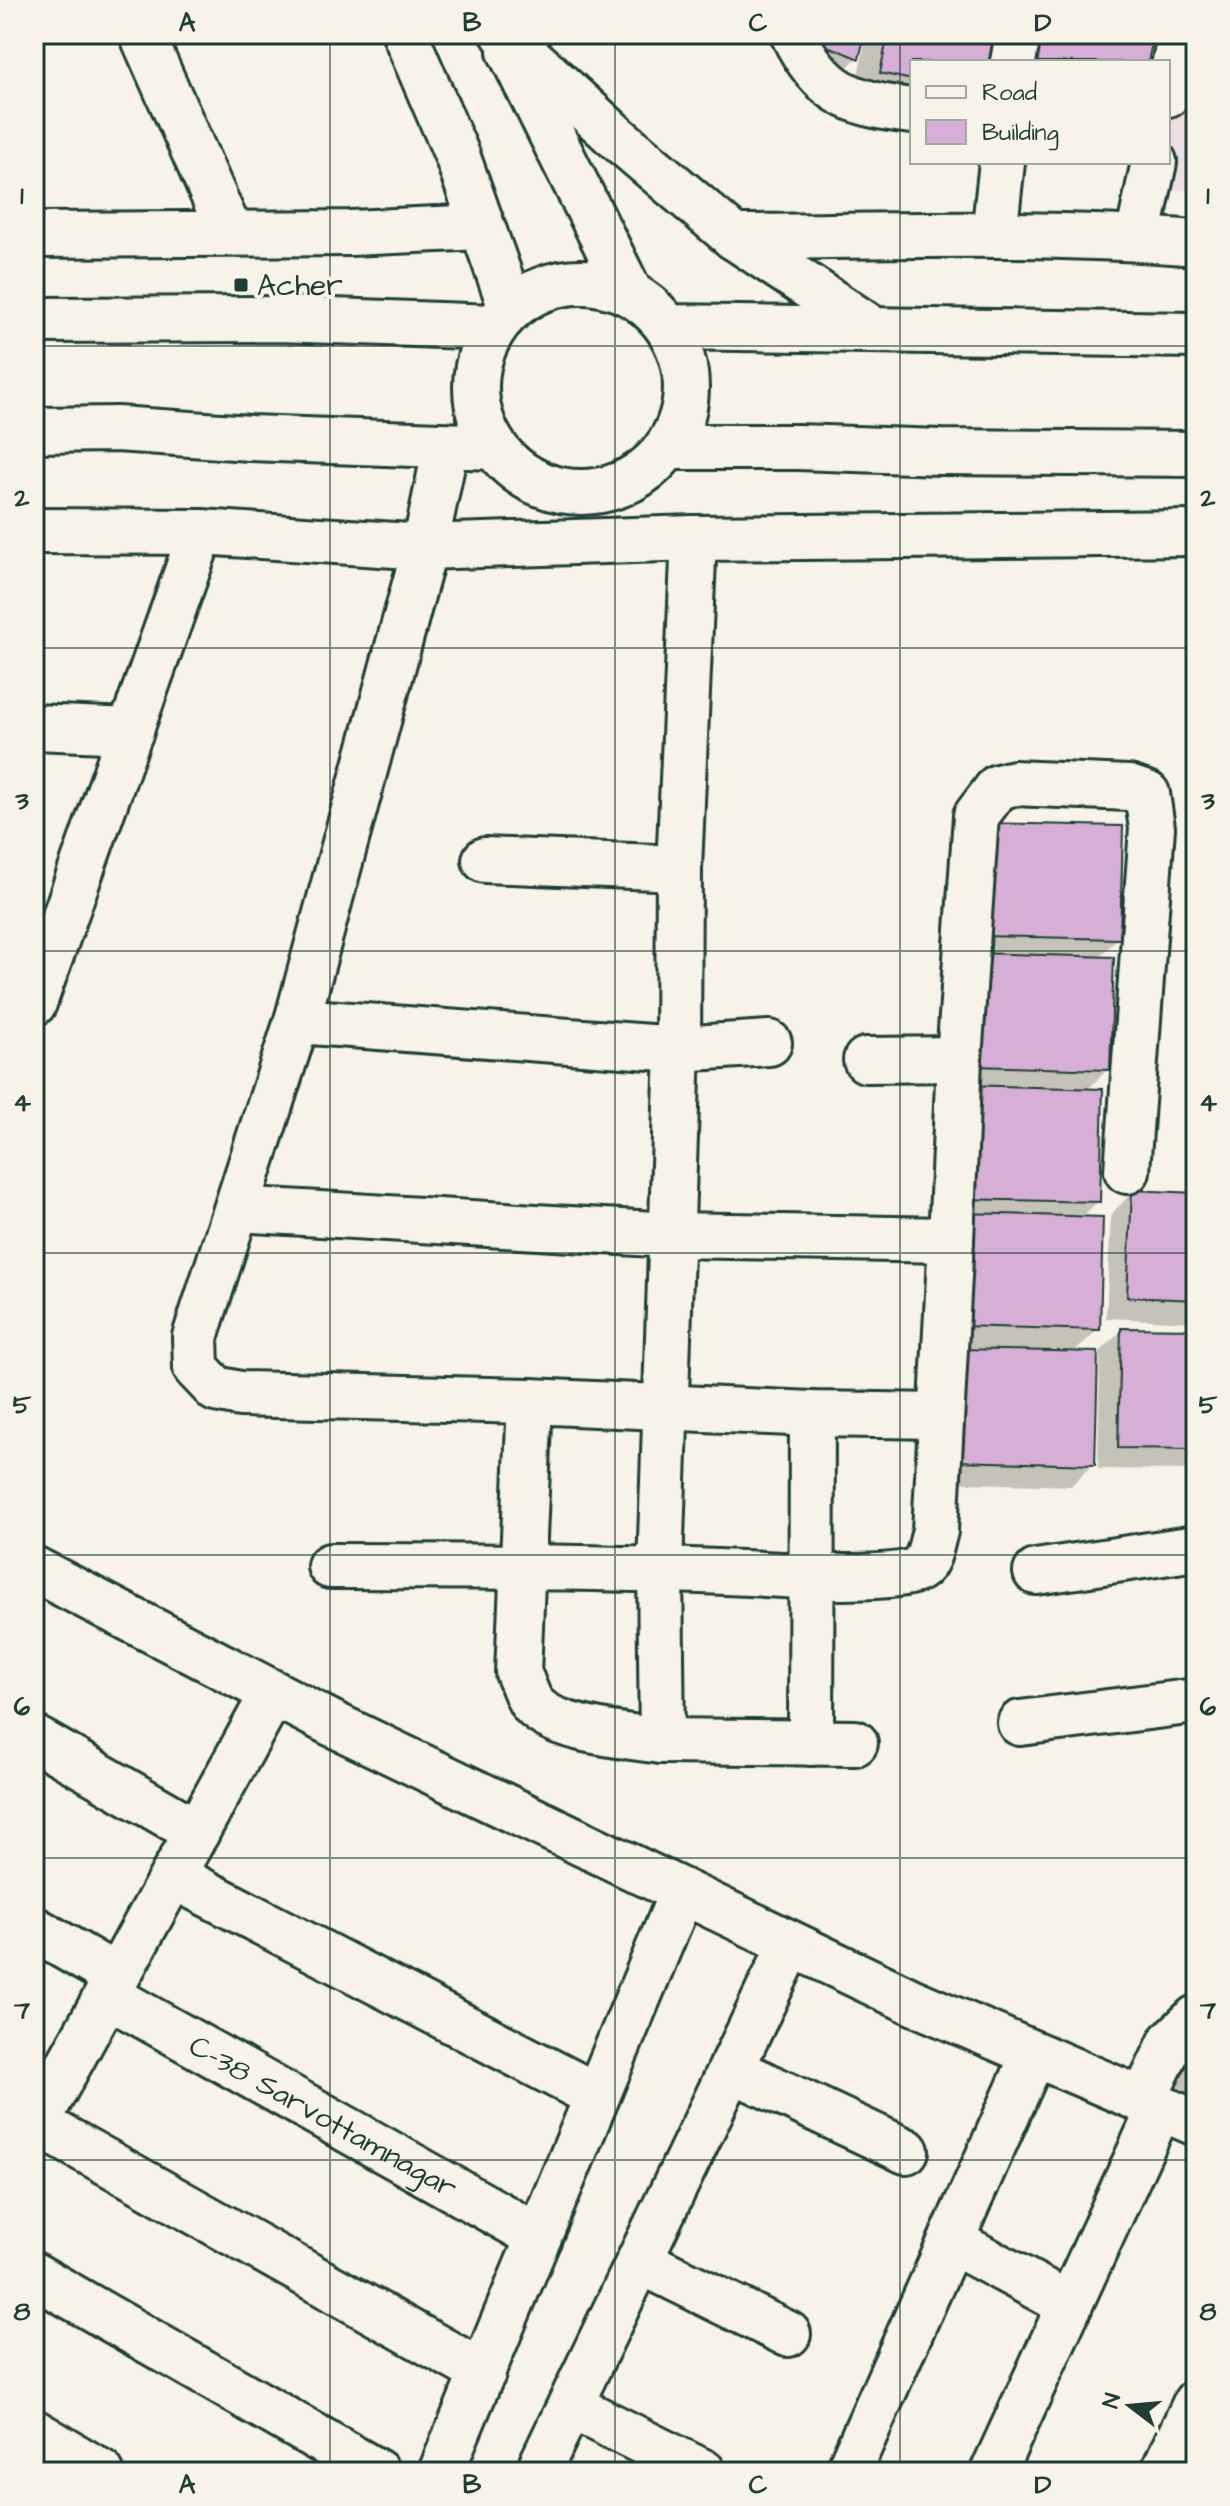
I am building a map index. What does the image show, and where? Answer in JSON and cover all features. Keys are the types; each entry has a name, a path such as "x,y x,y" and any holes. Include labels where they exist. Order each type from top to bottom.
{"street":[{"path":"142,34 230,233"},
{"path":"405,34 457,155 482,227 503,318"},
{"path":"503,34 614,135 734,237 874,330"},
{"path":"503,34 630,293"},
{"path":"793,34 805,60 832,88 870,106 910,111"},
{"path":"1013,60 1018,34"},
{"path":"1170,85 1181,34"},
{"path":"994,235 1002,164"},
{"path":"1138,238 1154,164"},
{"path":"34,235 350,233 482,227"},
{"path":"734,237 994,235 1138,238 1196,243"},
{"path":"581,281 606,284 630,293 651,308 668,327 680,349 686,387 680,425 651,466 630,481 606,490 581,493 555,490 532,481 511,467 494,447 482,425 476,400 476,374 482,350 503,318 532,293 556,284 581,281"},
{"path":"34,320 503,318"},
{"path":"668,327 1196,335"},
{"path":"34,430 117,429 250,438 494,447"},
{"path":"667,447 702,445 941,452 1196,454"},
{"path":"446,446 425,547 297,1021 195,1337 196,1368 216,1389 240,1394 941,1416"},
{"path":"34,531 201,532 425,547 694,538 1196,533"},
{"path":"34,1003 49,915 131,731 201,532"},
{"path":"662,1741 660,1568 678,1049 679,868 694,538"},
{"path":"34,727 131,731"},
{"path":"330,1566 660,1568 813,1577 899,1575 917,1569 928,1557 935,1531 959,1059 976,816 998,787 1014,783 1129,788 1147,794 1152,828 1127,1171"},
{"path":"485,860 679,868"},
{"path":"297,1021 678,1049 769,1043"},
{"path":"866,1060 959,1059"},
{"path":"237,1209 671,1235 951,1240"},
{"path":"530,1401 518,1673 532,1704 554,1719 601,1732 662,1741 855,1743"},
{"path":"811,1743 812,1414"},
{"path":"1036,1572 1196,1548"},
{"path":"34,1569 273,1693 682,1892 913,2002 1166,2111"},
{"path":"273,1693 112,1986 47,2073 35,2126 483,2373"},
{"path":"1020,1723 1196,1701"},
{"path":"34,1738 197,1832"},
{"path":"173,1876 597,2096"},
{"path":"441,2472 682,1892"},
{"name":"C-38 Sarvottamnagar","path":"34,1929 112,1986 539,2237"},
{"path":"538,2472 791,1944"},
{"path":"993,2472 1070,2305 1166,2111 1171,2042 1196,2018"},
{"path":"848,2472 1034,2054"},
{"path":"731,2069 906,2151"},
{"path":"951,2241 1070,2305"},
{"path":"640,2261 788,2334"},
{"path":"34,2275 377,2472"},
{"path":"1163,2472 1196,2402"},
{"path":"571,2406 703,2472"},
{"path":"34,2432 101,2472"}],"shaded area":[{"path":"1196,34 1196,191 1148,189 1167,164 1170,164 1170,94"}],"building":[{"path":"816,34 865,34 859,59 820,43"},
{"path":"888,34 1002,34 996,60 910,60 910,80 880,73"},
{"path":"1040,34 1154,34 1148,60 1034,60"},
{"path":"984,823 1123,826 1120,939 981,936"},
{"path":"974,953 1114,957 1110,1070 972,1066"},
{"path":"964,1085 1103,1089 1100,1202 961,1199"},
{"path":"1132,1190 1196,1193 1196,1300 1127,1297"},
{"path":"964,1213 1103,1217 1100,1330 961,1326"},
{"path":"1121,1328 1196,1329 1196,1449 1118,1448"},
{"path":"959,1349 1098,1352 1095,1465 956,1461"}],"place":[{"name":"Acher","path":"241,285"}]}
